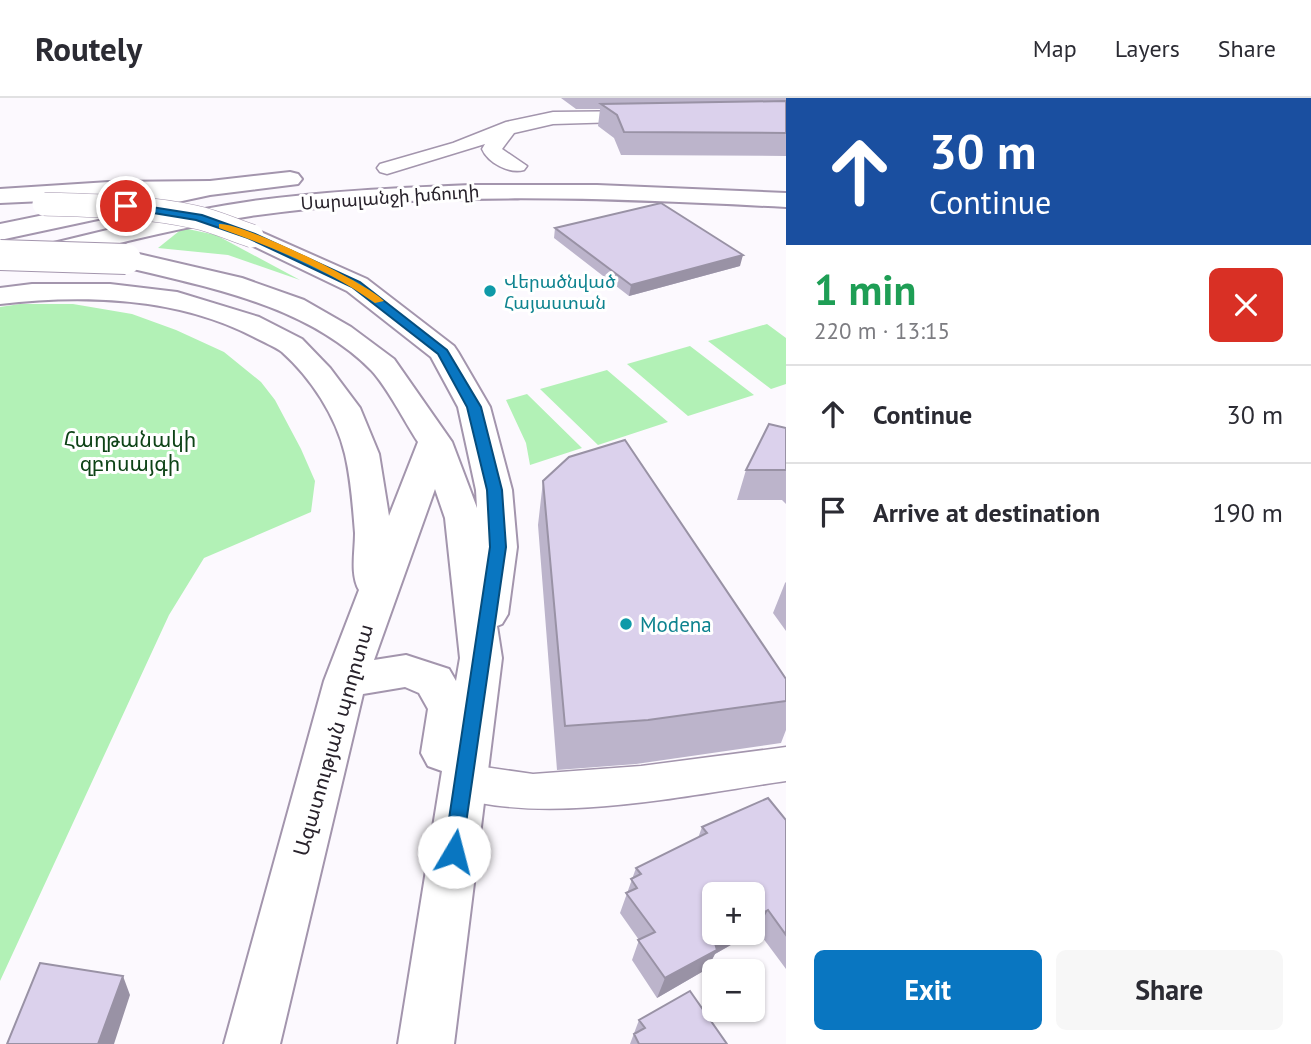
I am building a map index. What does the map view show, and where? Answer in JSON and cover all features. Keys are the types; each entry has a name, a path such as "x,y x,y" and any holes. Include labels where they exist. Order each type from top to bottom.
{"main road":[{"name":"Սարալանջի խճուղի","path":"361,171 387,168 542,167"},
{"name":"Սարալանջի խճուղի","path":"0,232 210,188 309,177"},
{"path":"0,196 109,189 210,188"},
{"name":"Սարալանջի խճուղի","path":"0,264 124,235 261,208 388,194 569,191 786,200"},
{"path":"0,209 44,204 126,206 198,218 251,236 356,285 392,310 443,352 474,407 494,490 498,547 426,1044"},
{"path":"0,255 126,259 232,284 294,306 341,333 383,365 435,442 463,518 481,658"},
{"path":"0,296 32,292 110,292 177,300 249,323 291,345 319,375 344,408 362,454 373,532 375,597"},
{"name":"Ազատության պողոտա","path":"252,1044 345,681 435,442"},
{"path":"345,681 406,671 434,681 450,709 427,894 440,948"}],"street":[{"path":"387,168 511,123 553,118 659,117"},
{"path":"511,123 492,149 494,154 517,166"},
{"path":"464,782 533,792 641,784 786,765"}],"green space":[{"path":"183,228 216,235 300,280 228,255 158,248"},
{"name":"Հաղթանակի զբոսայգի","path":"20,304 73,304 132,314 224,352 261,382 275,400 315,481 311,512 204,558 169,615 0,981 0,307"},
{"path":"767,324 786,338 786,384 771,389 708,341"},
{"path":"690,346 754,395 688,416 627,364"},
{"path":"607,370 668,422 598,445 540,389"},
{"path":"527,394 582,448 530,465 526,443 506,400"}],"building":[{"path":"786,101 786,133 624,132 617,115 601,104"},
{"path":"661,203 743,255 631,285 555,228"},
{"path":"769,424 786,428 786,470 746,470"},
{"name":"Modena","path":"625,440 786,679 786,701 648,720 565,726 543,481 569,457"},
{"path":"768,798 786,820 786,935 768,910 765,912 765,882 702,882 702,945 716,945 717,950 665,978 638,940 655,932 626,893 637,888 631,879 641,874 636,868 707,833 702,827"},
{"path":"40,963 123,976 98,1044 7,1044"},
{"path":"690,991 702,1008 702,1022 712,1022 727,1044 639,1044 634,1034 645,1028 639,1020"}],"slow traffic":[{"path":"223,226 251,236 356,285 379,301"}],"place":[{"name":"Վերածնված Հայաստան","path":"490,291"},
{"name":"Modena","path":"626,624"}],"route":[{"path":"126,206 198,218 251,236 356,285 392,310 443,352 474,407 494,490 498,547 474,698 454,852"}]}
